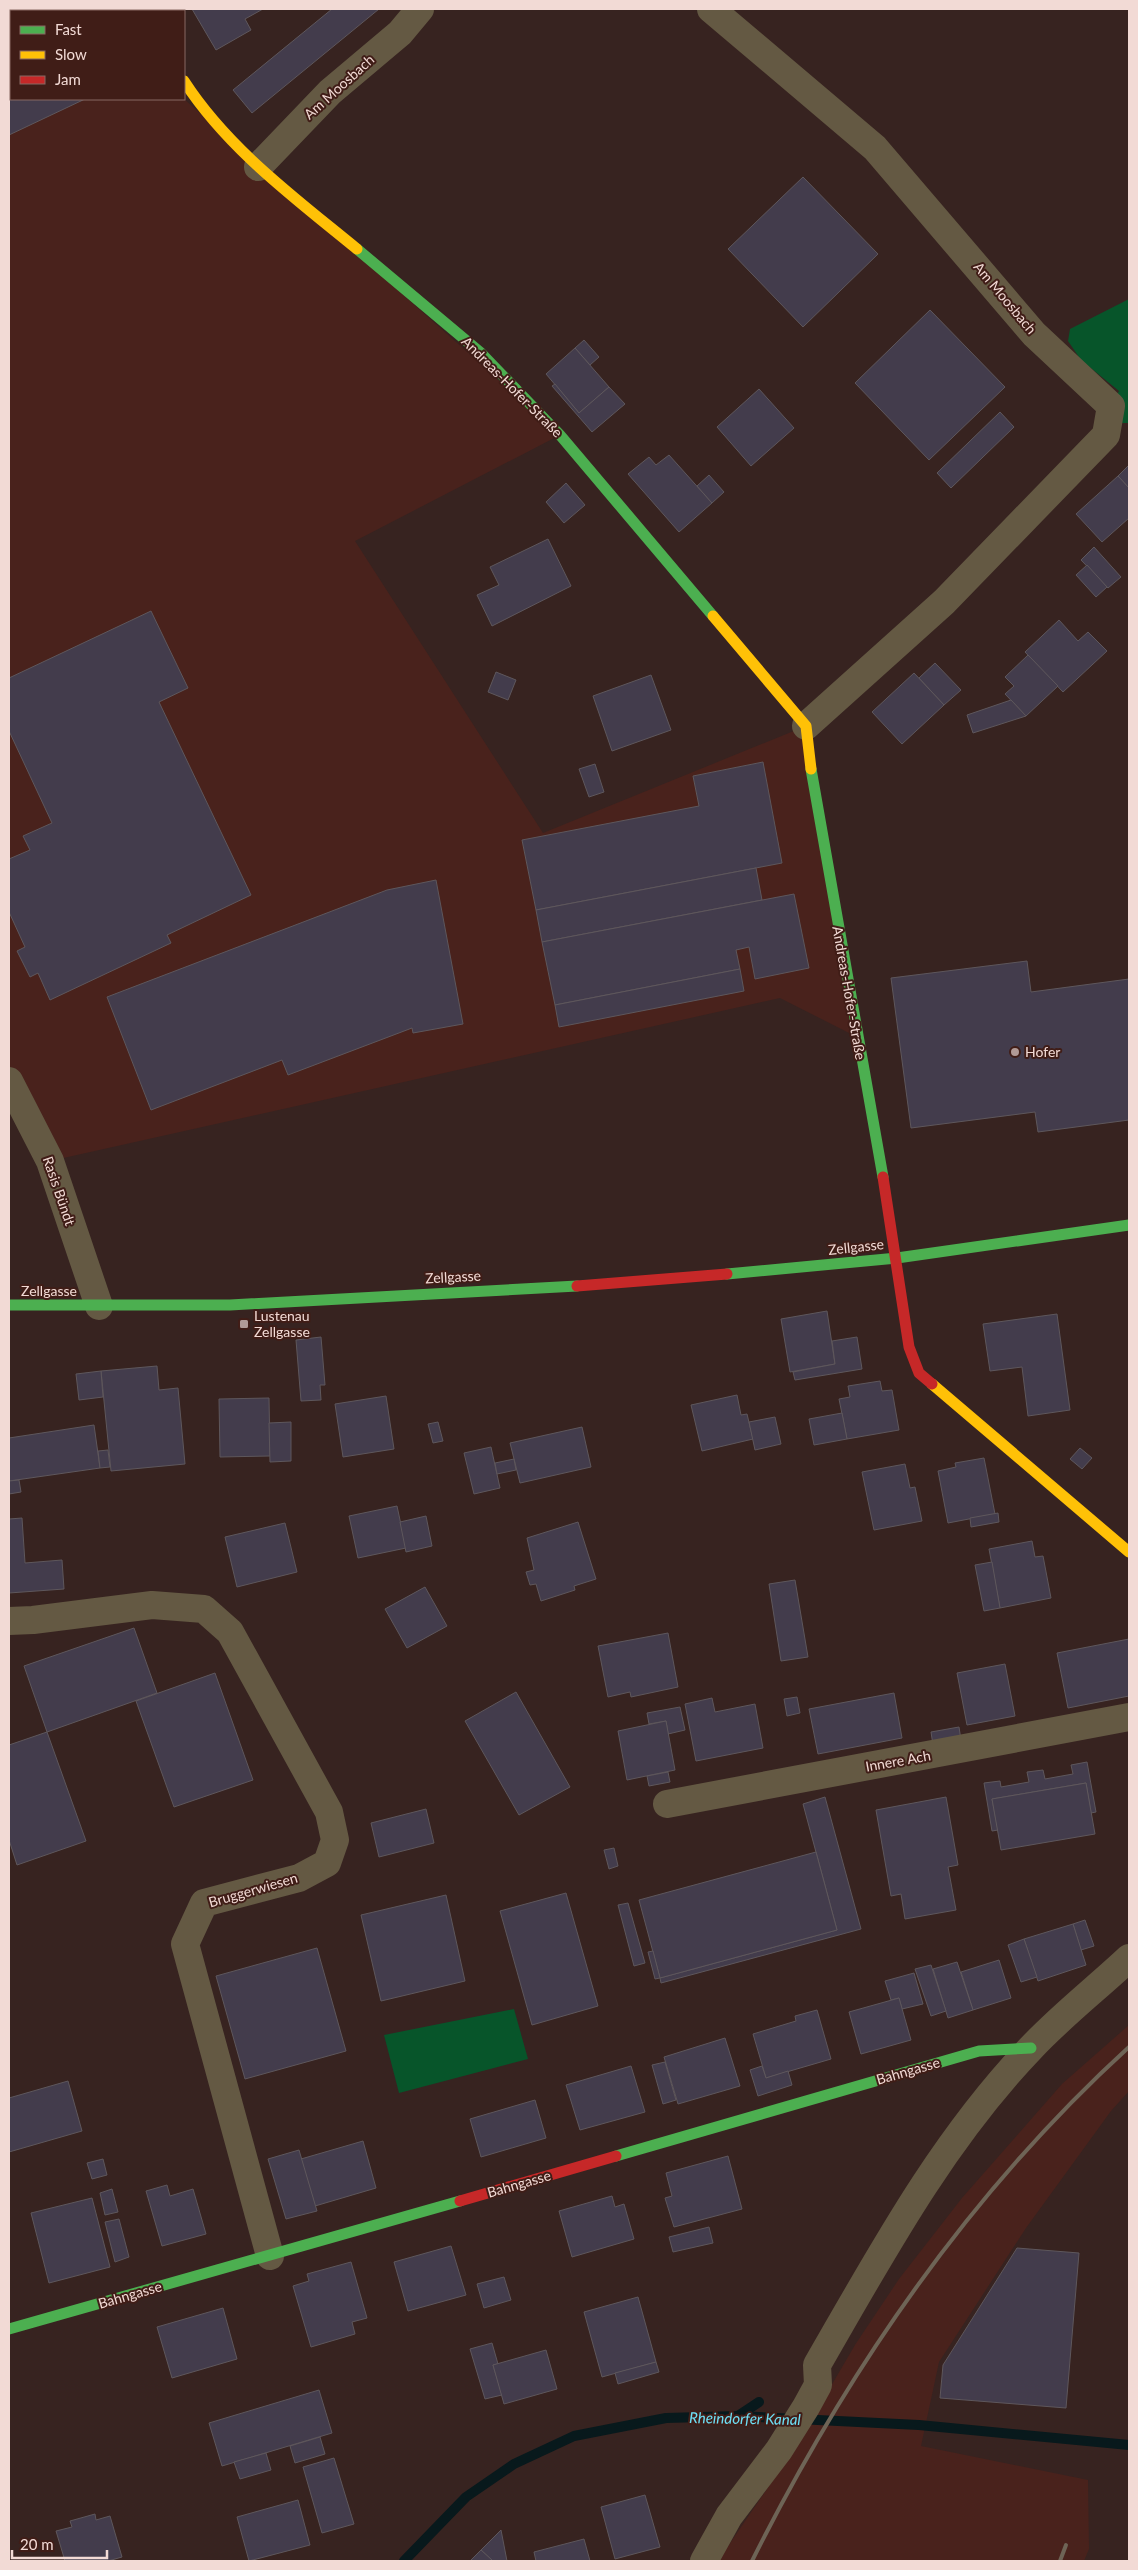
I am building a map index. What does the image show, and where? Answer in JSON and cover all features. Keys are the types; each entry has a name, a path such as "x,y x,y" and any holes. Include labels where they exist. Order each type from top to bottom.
{"street":[{"name":"Am Moosbach","path":"258,166 330,92 400,33 420,9"},
{"name":"Am Moosbach","path":"711,9 875,148 967,252 1034,334 1111,406 1106,435 944,602 806,726"},
{"name":"Andreas-Hofer-Straße","path":"185,83 199,104 258,166 481,353 560,435 806,726 813,792 897,1258"},
{"name":"Rasis Bündt","path":"9,1080 50,1161 98,1306"},
{"name":"Zellgasse","path":"9,1305 230,1305 616,1284 897,1258 1129,1225"},
{"name":"Zellgasse","path":"897,1258 904,1326 909,1347 919,1373 1129,1552"},
{"name":"Bruggerwiesen","path":"9,1621 33,1620 152,1605 204,1609 230,1632 329,1812 335,1840 327,1863 299,1878 204,1902 184,1944 270,2256"},
{"name":"Innere Ach","path":"667,1804 1129,1717"},
{"path":"704,2561 729,2516 779,2450 818,2385 816,2365 913,2199 976,2113 1031,2048 1129,1958"},
{"name":"Bahngasse","path":"9,2329 270,2256 979,2050 1031,2048"}],"shaded area":[{"path":"9,9 137,9 10,10 10,100 185,100 560,435 355,541 543,833 806,726 857,1037 780,998 50,1161 9,1081"},
{"path":"1129,2025 1129,2091 1111,2111 1026,2228 939,2362 921,2446 1088,2480 1089,2549 1084,2561 718,2561 796,2446 855,2345 899,2279 962,2198 1062,2084"}],"green space":[{"path":"1129,299 1129,423 1108,423 1111,406 1119,391 1081,360 1068,341 1070,329"},
{"path":"514,2009 528,2059 399,2093 384,2035"}],"building":[{"path":"9,9 74,9 10,10 10,100 83,100 9,135"},
{"path":"192,9 263,9 245,19 251,30 216,50"},
{"path":"332,9 379,9 252,113 233,90"},
{"path":"803,177 878,254 803,327 728,249"},
{"path":"930,310 1005,387 929,460 855,383"},
{"path":"584,340 599,357 590,365 575,348"},
{"path":"575,348 609,387 579,413 546,374"},
{"path":"555,384 579,413 609,387 625,404 592,432 552,386"},
{"path":"759,389 794,428 751,466 717,427"},
{"path":"1000,412 1014,427 951,488 937,473"},
{"path":"669,455 712,503 679,532 628,474 649,457 656,465"},
{"path":"1129,465 1129,488 1118,476"},
{"path":"709,475 724,492 712,503 697,486"},
{"path":"1118,476 1129,488 1129,518 1102,542 1076,514"},
{"path":"566,483 585,505 564,523 546,502"},
{"path":"548,539 571,586 492,626 477,595 499,585 490,567"},
{"path":"1094,547 1121,577 1108,588 1081,560"},
{"path":"1087,565 1107,587 1096,597 1076,575"},
{"path":"151,611 188,688 159,702 251,895 167,935 171,943 50,1000 38,973 30,977 17,951 25,947 9,912 9,859 30,850 23,836 52,823 9,731 9,678"},
{"path":"1059,620 1078,641 1088,632 1107,651 1063,692 1025,652"},
{"path":"1028,655 1058,686 1026,716 1005,694 1014,686 1005,677"},
{"path":"935,663 961,690 944,705 919,678"},
{"path":"496,672 516,680 508,700 488,692"},
{"path":"914,673 944,705 902,744 872,712"},
{"path":"651,675 671,730 612,751 593,696"},
{"path":"1011,700 1026,716 973,733 967,715"},
{"path":"763,762 782,863 536,910 522,840 699,806 693,776"},
{"path":"595,764 604,792 589,797 579,769"},
{"path":"756,868 762,900 542,942 536,910"},
{"path":"436,880 463,1024 413,1033 412,1028 288,1075 282,1060 151,1110 107,997 387,890"},
{"path":"794,894 809,968 755,979 749,947 736,950 740,969 555,1005 542,942"},
{"name":"Hofer","path":"1027,961 1031,992 1129,979 1129,1120 1038,1132 1035,1112 911,1128 891,978"},
{"path":"740,969 744,991 559,1027 555,1005"},
{"path":"827,1311 835,1364 790,1372 781,1319"},
{"path":"1057,1314 1070,1410 1028,1416 1022,1367 990,1371 983,1324"},
{"path":"321,1337 325,1385 320,1385 321,1400 301,1401 296,1340"},
{"path":"857,1337 862,1369 795,1380 793,1372 835,1364 832,1341"},
{"path":"157,1366 159,1390 178,1388 185,1464 111,1471 101,1371"},
{"path":"101,1371 103,1397 79,1400 76,1374"},
{"path":"880,1381 882,1391 892,1390 899,1430 847,1439 839,1399 850,1397 848,1386"},
{"path":"737,1395 741,1415 747,1414 753,1439 702,1451 691,1405"},
{"path":"386,1396 394,1449 343,1457 335,1404"},
{"path":"269,1398 270,1456 220,1457 219,1399"},
{"path":"842,1413 847,1439 814,1445 809,1419"},
{"path":"775,1417 781,1444 755,1450 749,1422"},
{"path":"291,1422 291,1461 270,1462 269,1423"},
{"path":"438,1422 443,1441 433,1443 428,1424"},
{"path":"94,1425 100,1468 9,1481 9,1438"},
{"path":"582,1427 591,1467 520,1483 510,1443"},
{"path":"491,1447 500,1488 474,1494 464,1453"},
{"path":"1080,1448 1092,1458 1082,1469 1070,1459"},
{"path":"108,1450 110,1467 100,1468 98,1451"},
{"path":"984,1458 995,1514 948,1523 938,1471 956,1467 955,1463"},
{"path":"514,1459 516,1470 497,1474 495,1463"},
{"path":"905,1464 910,1488 915,1487 922,1521 874,1530 862,1472"},
{"path":"19,1480 21,1492 9,1494 9,1481"},
{"path":"397,1506 406,1548 358,1558 349,1516"},
{"path":"998,1513 999,1522 971,1527 970,1518"},
{"path":"426,1516 432,1546 406,1552 400,1522"},
{"path":"22,1518 25,1563 62,1560 64,1589 9,1593 9,1519"},
{"path":"578,1522 596,1579 574,1586 575,1590 541,1601 536,1584 530,1585 526,1572 534,1570 527,1538"},
{"path":"285,1523 297,1572 237,1587 225,1537"},
{"path":"1032,1541 1035,1557 1043,1556 1051,1598 1000,1608 989,1549"},
{"path":"992,1562 1000,1608 984,1611 975,1565"},
{"path":"795,1580 808,1657 781,1661 769,1584"},
{"path":"425,1587 447,1626 407,1648 385,1609"},
{"path":"134,1628 157,1693 47,1732 24,1666"},
{"path":"668,1633 678,1687 631,1697 630,1692 608,1697 598,1646"},
{"path":"1129,1639 1129,1696 1068,1708 1057,1653"},
{"path":"1005,1664 1015,1716 967,1725 957,1673"},
{"path":"215,1673 253,1780 174,1807 136,1701"},
{"path":"516,1692 570,1787 519,1815 465,1721"},
{"path":"894,1693 902,1738 818,1754 809,1709"},
{"path":"797,1697 800,1713 787,1716 784,1699"},
{"path":"712,1698 715,1712 755,1704 763,1748 696,1761 685,1704"},
{"path":"680,1707 685,1730 668,1734 666,1721 649,1724 647,1713"},
{"path":"666,1721 675,1770 627,1780 618,1731"},
{"path":"959,1727 961,1740 933,1745 931,1732"},
{"path":"47,1732 86,1841 17,1865 9,1840 9,1745"},
{"path":"1087,1762 1096,1812 1091,1813 1086,1783 992,1799 998,1830 992,1831 984,1783 1000,1781 1001,1787 1029,1782 1027,1772 1043,1770 1045,1779 1073,1774 1071,1765"},
{"path":"668,1772 670,1782 649,1786 647,1776"},
{"path":"1086,1783 1095,1834 1001,1850 992,1799"},
{"path":"825,1797 861,1929 661,1983 660,1978 837,1930 803,1804"},
{"path":"946,1797 958,1865 948,1867 956,1910 905,1919 901,1894 891,1896 876,1810"},
{"path":"426,1809 434,1843 379,1857 371,1823"},
{"path":"614,1848 618,1866 609,1869 604,1850"},
{"path":"816,1852 837,1930 660,1978 639,1900"},
{"path":"566,1893 598,2006 532,2025 500,1911"},
{"path":"446,1895 465,1981 381,2001 361,1915"},
{"path":"628,1903 645,1963 634,1966 618,1905"},
{"path":"1085,1920 1094,1946 1081,1950 1073,1924"},
{"path":"1073,1924 1086,1965 1038,1981 1024,1939"},
{"path":"1024,1939 1037,1977 1021,1982 1008,1945"},
{"path":"317,1948 346,2051 245,2079 216,1976"},
{"path":"653,1951 660,1978 655,1979 648,1952"},
{"path":"999,1960 1011,1998 973,2010 961,1972"},
{"path":"957,1962 973,2010 948,2018 933,1969"},
{"path":"931,1965 946,2011 931,2016 915,1969"},
{"path":"914,1973 923,2004 902,2009 899,1998 891,2000 885,1981"},
{"path":"899,1998 911,2040 861,2054 849,2012"},
{"path":"817,2010 831,2059 766,2078 753,2034 796,2021 795,2016"},
{"path":"725,2038 740,2086 678,2104 664,2057"},
{"path":"665,2062 676,2100 663,2104 652,2065"},
{"path":"631,2066 645,2112 580,2130 566,2085"},
{"path":"762,2066 766,2078 788,2071 792,2085 758,2096 750,2070"},
{"path":"68,2081 82,2131 9,2152 9,2098"},
{"path":"535,2100 546,2138 481,2157 470,2119"},
{"path":"363,2141 376,2188 315,2206 301,2159"},
{"path":"299,2150 317,2211 286,2219 268,2159"},
{"path":"728,2156 742,2209 674,2227 665,2198 672,2196 666,2173"},
{"path":"103,2159 107,2175 92,2179 87,2163"},
{"path":"167,2185 170,2196 193,2189 206,2234 162,2246 146,2191"},
{"path":"112,2189 118,2212 105,2215 100,2193"},
{"path":"612,2196 615,2207 624,2204 634,2239 572,2257 559,2211"},
{"path":"92,2198 110,2267 49,2283 31,2213"},
{"path":"119,2219 129,2257 115,2262 105,2222"},
{"path":"709,2227 713,2243 673,2252 669,2237"},
{"path":"451,2246 466,2295 408,2311 394,2262"},
{"path":"1017,2248 1079,2253 1066,2408 940,2398 943,2365"},
{"path":"351,2262 367,2318 352,2322 355,2334 311,2347 293,2286 309,2281 307,2274"},
{"path":"504,2277 511,2300 484,2308 477,2284"},
{"path":"638,2297 656,2362 602,2377 584,2312"},
{"path":"223,2308 237,2359 172,2378 157,2327"},
{"path":"492,2343 498,2364 493,2365 502,2395 485,2399 470,2349"},
{"path":"546,2350 557,2389 504,2404 493,2365"},
{"path":"656,2362 659,2372 618,2384 615,2373"},
{"path":"319,2390 332,2433 222,2466 209,2423"},
{"path":"320,2437 325,2454 295,2463 290,2446"},
{"path":"266,2453 271,2470 240,2479 234,2462"},
{"path":"334,2458 354,2524 322,2533 303,2467"},
{"path":"645,2495 660,2547 615,2559 601,2507"},
{"path":"298,2500 310,2545 249,2561 237,2517"},
{"path":"95,2514 96,2520 110,2516 122,2557 108,2561 65,2561 56,2531 72,2527 70,2521"},
{"path":"501,2530 507,2561 493,2561 481,2550"},
{"path":"584,2539 590,2561 536,2561 534,2552"},
{"path":"481,2550 493,2561 470,2561"}],"waterway":[{"path":"738,2416 759,2402"},
{"name":"Rheindorfer Kanal","path":"404,2561 466,2497 514,2464 574,2436 666,2418 738,2416 919,2425 1129,2445"}],"railway":[{"path":"752,2561 789,2490 829,2421 871,2353 917,2287 965,2223 1017,2161 1071,2103 1129,2047"},
{"path":"1060,2561 1066,2545"}],"traffic: fast":[{"path":"357,249 481,353 560,435 713,616"},
{"path":"811,769 883,1177"},
{"path":"727,1274 897,1258 1129,1225"},
{"path":"9,1305 230,1305 577,1286"},
{"path":"616,2156 979,2051 1031,2048"},
{"path":"9,2329 460,2201"}],"traffic: slow":[{"path":"185,82 221,129 242,151 357,249"},
{"path":"713,616 806,726 811,769"},
{"path":"932,1384 1129,1552"}],"traffic: jam":[{"path":"883,1177 909,1347 919,1373 932,1384"},
{"path":"577,1286 727,1274"},
{"path":"460,2201 616,2156"}],"place":[{"name":"Hofer","path":"1015,1052"},
{"name":"Lustenau Zellgasse","path":"244,1324"}]}
